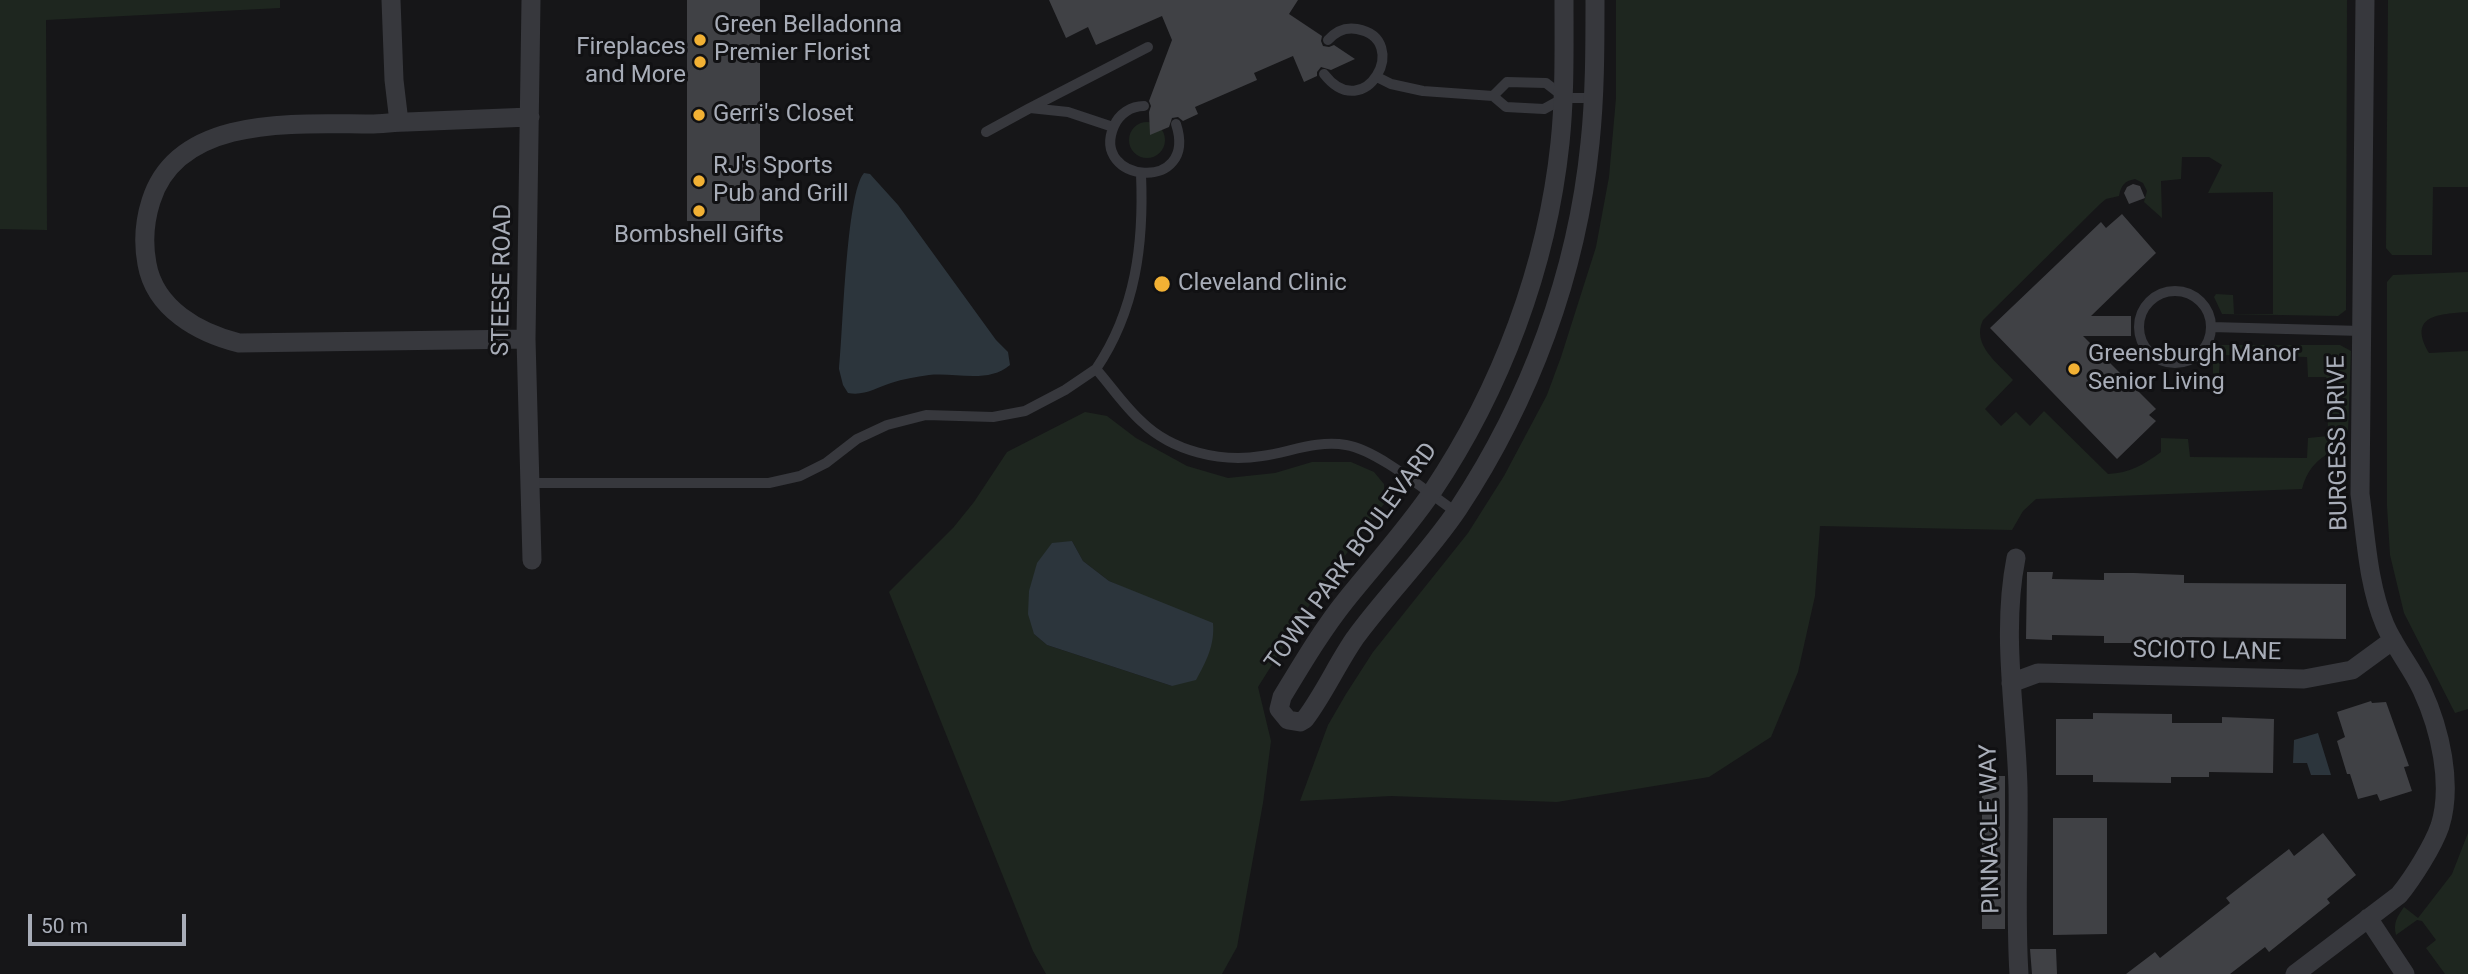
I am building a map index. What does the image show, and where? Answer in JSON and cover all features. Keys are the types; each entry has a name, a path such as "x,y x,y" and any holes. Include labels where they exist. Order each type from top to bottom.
{"street":[{"path":"391,0 394,80 399,122"},
{"name":"STEESE ROAD","path":"531,0 526,339 532,559"},
{"name":"TOWN PARK BOULEVARD","path":"1564,0 1564,98 1554,188 1527,296 1507,352 1458,452 1430,495 1345,602 1295,675 1280,703 1279,709 1287,720 1300,722 1305,719 1354,640 1456,512 1507,424 1538,358 1554,314 1582,206 1594,98 1595,0"},
{"name":"BURGESS DRIVE","path":"2295,974 2399,895 2411,880 2440,825 2445,782 2441,745 2422,690 2385,625 2369,568 2360,494 2365,0"},
{"path":"526,339 239,343 216,337 193,326 172,309 158,291 149,272 144,249 145,225 154,190 164,172 181,155 200,143 223,134 284,125 530,117"},
{"name":"PINNACLE WAY","path":"2016,558 2011,583 2011,683 2018,786 2019,974"},
{"name":"SCIOTO LANE","path":"2011,683 2039,673 2304,679 2352,670 2393,640"},
{"path":"2368,918 2405,974"}],"lane":[{"path":"1324,74 1331,82 1349,90 1368,86 1377,77 1383,60 1377,41 1370,34 1350,28 1340,31 1328,40"},
{"path":"986,132 1148,47"},
{"path":"1377,77 1391,84 1423,92 1493,96 1506,107 1544,109 1564,98 1594,98"},
{"path":"1493,96 1507,82 1546,83 1564,98"},
{"path":"1144,106 1128,110 1113,127 1112,149 1116,159 1124,167 1141,174 1157,172 1168,166 1179,146 1176,124"},
{"path":"1030,107 1068,111 1113,127"},
{"path":"530,483 769,483 800,476 826,463 857,439 887,425 926,415 993,417 1024,411 1067,389 1097,369 1112,346 1137,273 1142,232 1141,174"},
{"path":"2170,291 2194,296 2204,304 2210,316 2211,327 2205,349 2197,357 2175,364 2154,357 2146,349 2140,338 2138,325 2148,302 2170,291"},
{"path":"2211,327 2362,331"},
{"path":"1097,369 1142,423 1175,444 1213,457 1239,459 1324,443 1348,445 1373,455 1456,512"}],"shaded area":[{"path":"0,0 280,0 280,8 46,20 47,230 0,229"},
{"path":"1616,0 2347,0 2346,310 2338,316 2222,314 2214,297 2216,294 2233,295 2234,314 2273,314 2273,192 2208,193 2222,165 2209,157 2182,157 2181,179 2161,181 2162,218 2144,202 2147,191 2143,183 2135,179 2126,183 2119,196 2106,199 2100,204 1983,320 1980,329 1983,345 1988,353 2013,380 1985,409 2001,426 2016,412 2030,426 2044,411 2108,474 2130,470 2154,457 2161,452 2161,438 2188,439 2190,457 2307,458 2308,438 2328,436 2327,380 2326,377 2308,377 2307,357 2220,355 2219,374 2216,376 2213,373 2213,355 2219,345 2340,345 2351,351 2348,432 2338,446 2312,468 2302,489 2036,499 2023,511 2012,530 1820,526 1815,596 1798,672 1771,737 1709,777 1557,802 1391,796 1300,801 1328,725 1346,694 1373,652 1468,533 1504,476 1547,395 1596,247 1609,177 1616,98"},
{"path":"2388,0 2468,0 2468,187 2433,187 2432,255 2392,255 2386,248"},
{"path":"1147,122 1160,127 1165,140 1160,153 1147,158 1134,153 1129,140 1134,127"},
{"path":"864,173 870,174 898,205 996,340 1008,352 1010,365 1001,371 982,376 929,375 865,392 848,393 839,369 844,297 853,207"},
{"path":"2468,272 2468,312 2429,319 2422,331 2429,353 2468,351 2468,709 2455,713 2404,613 2390,555 2387,506 2387,282 2393,275"},
{"path":"1085,412 1107,416 1136,438 1187,466 1228,478 1275,473 1312,462 1351,462 1374,472 1384,484 1384,504 1319,590 1258,687 1271,741 1263,803 1237,947 1222,974 1046,974 1033,951 889,592 953,528 1007,452","holes":["1072,541 1083,561 1109,581 1150,599 1172,686 1047,645 1034,634"]},
{"path":"1072,541 1083,561 1109,581 1213,623 1211,646 1196,680 1172,686 1047,645 1034,634 1028,614 1029,591 1037,563 1052,543"},
{"path":"2318,733 2331,775 2311,775 2307,763 2293,763 2294,740"},
{"path":"2468,833 2468,974 2445,974 2426,948 2436,940 2422,921 2417,920 2396,935 2395,924 2404,907 2418,918 2452,874"}],"building":[{"path":"687,0 760,0 760,221 687,221"},
{"path":"1049,0 1298,0 1289,14 1322,36 1323,46 1334,45 1355,59 1331,70 1321,67 1317,76 1304,82 1293,56 1254,73 1257,80 1195,107 1198,114 1183,121 1178,117 1172,118 1169,127 1150,135 1149,101 1172,40 1162,16 1096,45 1088,27 1066,38"},
{"path":"2133,184 2140,186 2145,198 2129,204 2124,193 2127,187"},
{"name":"Greensburgh Manor Senior Living","path":"2122,214 2156,253 2091,316 2131,316 2131,336 2083,336 2156,409 2149,415 2156,421 2117,459 1990,328 2101,222 2106,228"},
{"path":"2027,572 2053,572 2052,579 2104,580 2104,573 2134,573 2184,575 2184,583 2346,584 2346,639 2182,637 2182,643 2104,643 2104,636 2052,635 2052,640 2026,639"},
{"path":"2371,701 2386,702 2409,766 2404,767 2412,791 2380,801 2377,794 2358,799 2337,741 2345,737 2337,712"},
{"path":"2093,713 2172,714 2172,723 2222,723 2222,717 2274,719 2273,773 2209,772 2209,777 2171,777 2171,783 2093,782 2093,775 2056,775 2056,719 2093,719"},
{"path":"1982,776 2005,776 2005,929 1982,929"},
{"path":"2053,818 2107,818 2107,934 2053,935"},
{"path":"2323,833 2356,875 2327,899 2330,903 2269,952 2265,947 2230,974 2126,974 2155,952 2160,958 2230,903 2226,898 2289,849 2294,856"},
{"path":"2030,949 2056,949 2057,974 2032,974"}],"place":[{"name":"Green Belladonna Premier Florist","path":"700,40"},
{"name":"Fireplaces and More","path":"700,62"},
{"name":"Gerri's Closet","path":"699,115"},
{"name":"RJ's Sports Pub and Grill","path":"699,181"},
{"name":"Bombshell Gifts","path":"699,211"},
{"name":"Cleveland Clinic","path":"1162,284"},
{"name":"Greensburgh Manor Senior Living","path":"2074,369"}]}
